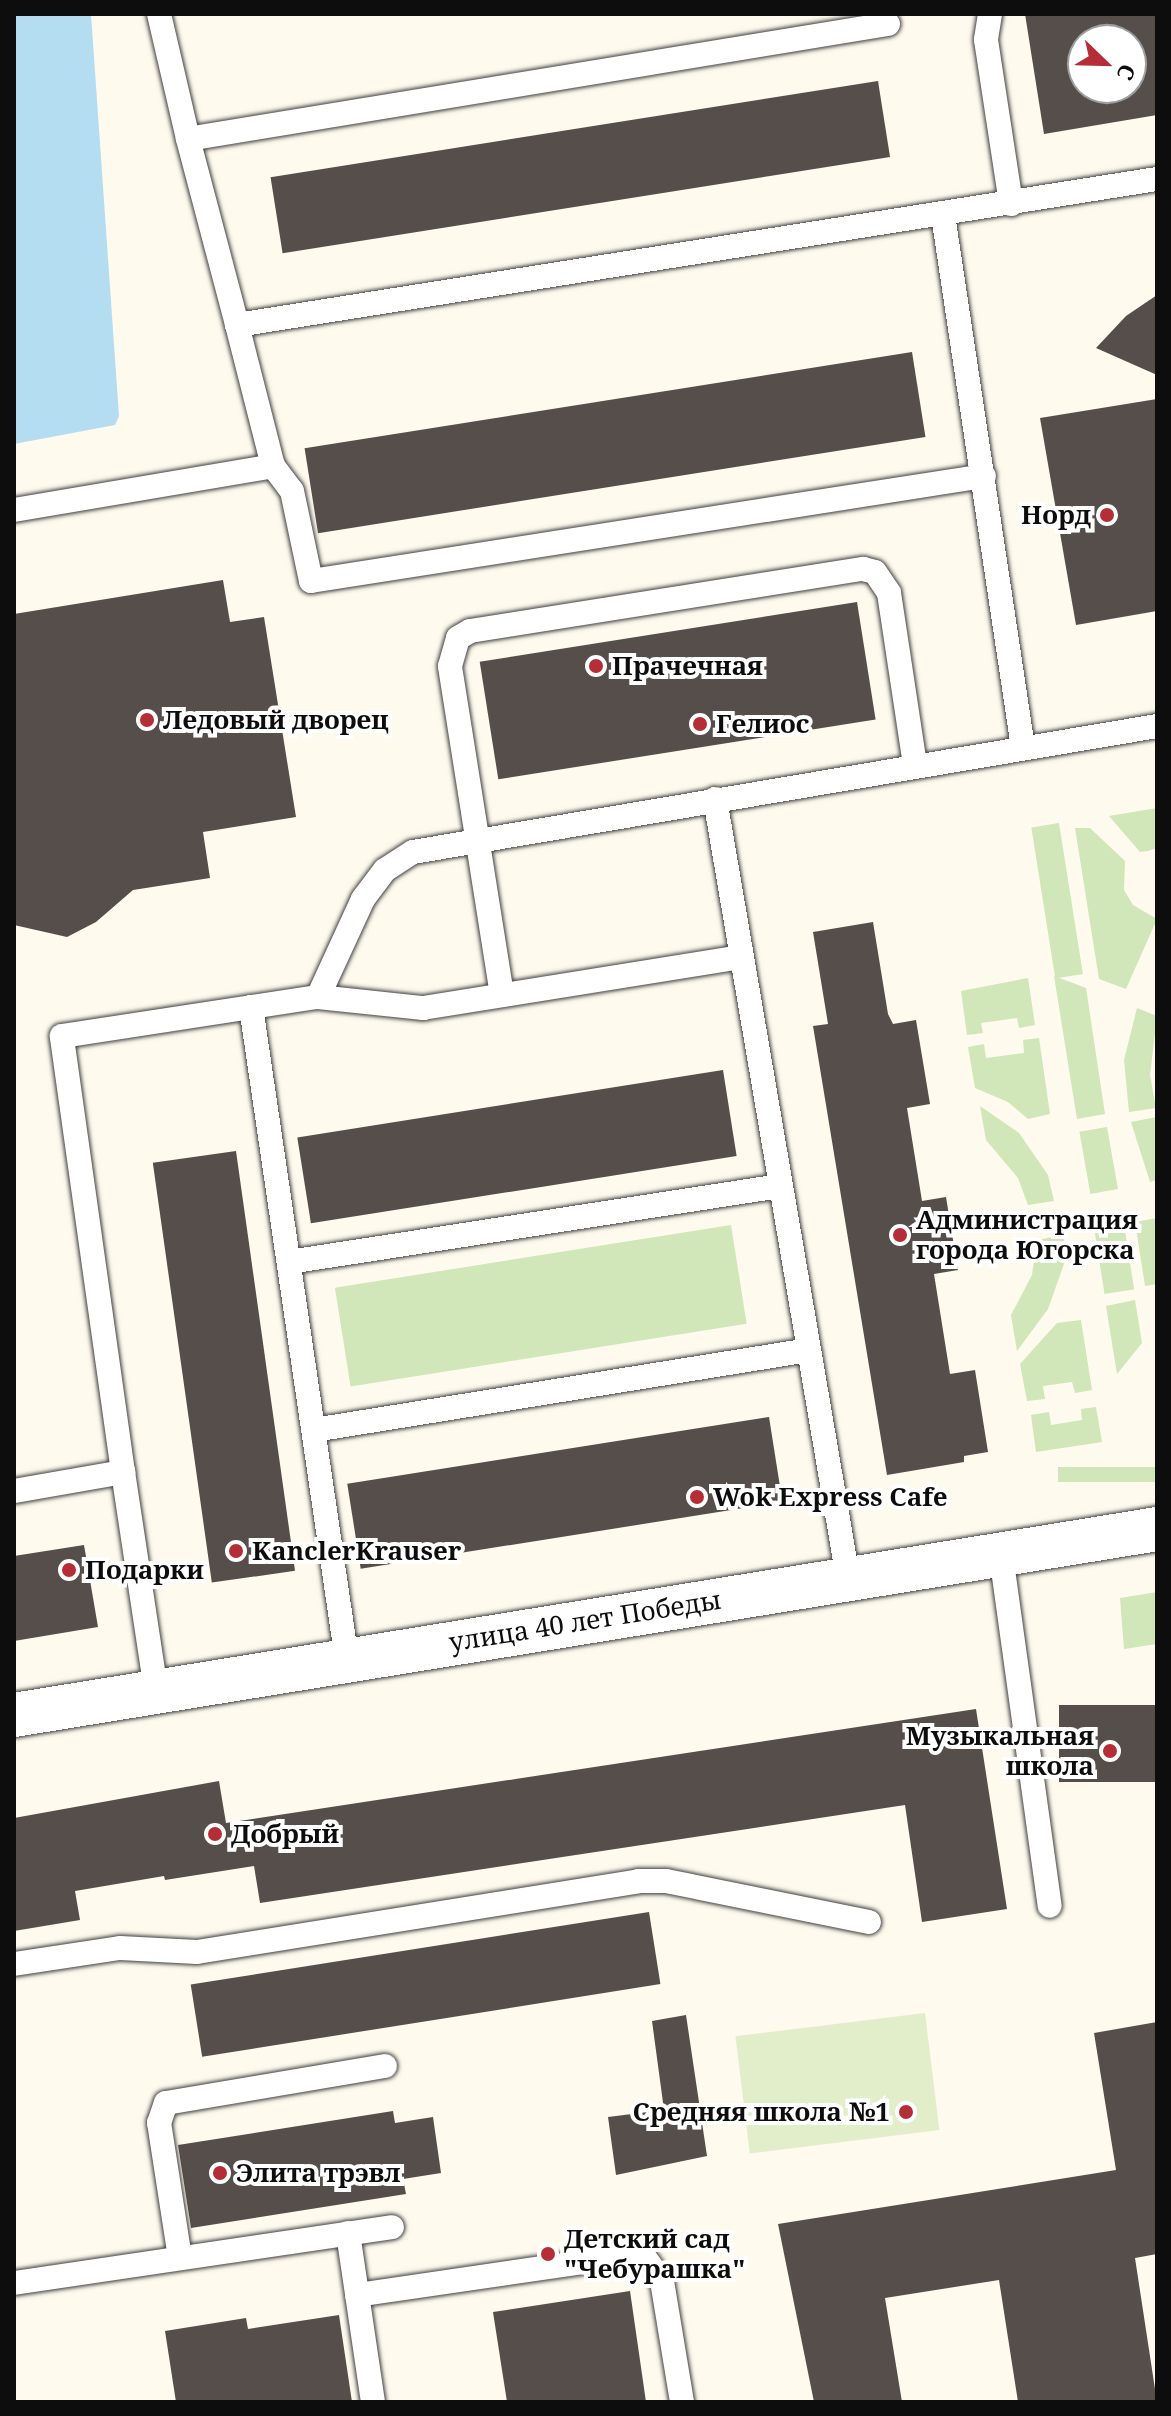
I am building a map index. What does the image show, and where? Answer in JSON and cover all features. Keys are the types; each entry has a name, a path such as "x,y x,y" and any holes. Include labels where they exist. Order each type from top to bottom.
{"street":[{"name":"улица 40 лет Победы","path":"14,1715 1157,1529"}],"lane":[{"path":"159,14 188,139 273,466 292,491 311,581 984,476"},
{"path":"990,14 986,40 1011,204"},
{"path":"188,139 888,24"},
{"path":"237,325 1157,179"},
{"path":"943,215 1023,748"},
{"path":"14,510 273,466"},
{"path":"502,995 450,666 458,638 470,631 863,569 875,572 889,593 915,765"},
{"path":"318,997 363,899 385,870 413,852 1157,726"},
{"path":"715,799 848,1578"},
{"path":"156,1691 62,1036 318,997 423,1008 742,957"},
{"path":"251,1007 347,1660"},
{"path":"289,1262 780,1186"},
{"path":"314,1430 809,1350"},
{"path":"14,1491 123,1472"},
{"path":"1001,1555 1050,1906"},
{"path":"14,1964 120,1948 197,1952 638,1881 666,1881 869,1922"},
{"path":"180,2258 159,2123 166,2103 385,2066"},
{"path":"14,2283 392,2227"},
{"path":"348,2233 373,2402"},
{"path":"357,2295 631,2255 645,2258 662,2281 682,2402"}],"green space":[{"path":"1157,808 1157,848 1148,851 1140,852 1109,816"},
{"path":"1059,823 1083,974 1055,978 1031,827"},
{"path":"1075,828 1090,828 1125,861 1124,890 1133,905 1157,919 1126,989 1099,979"},
{"path":"1054,976 1086,988 1105,1114 1077,1119"},
{"path":"1028,978 1035,1025 1019,1028 1017,1018 981,1023 983,1033 967,1035 961,991"},
{"path":"1137,1008 1157,1016 1150,1075 1156,1108 1129,1112 1124,1060"},
{"path":"1039,1038 1050,1114 1028,1119 1008,1102 975,1088 968,1047 984,1044 986,1058 1024,1053 1023,1040"},
{"path":"980,1106 1019,1133 1048,1175 1054,1201 1028,1205 1018,1178 986,1140"},
{"path":"1157,1117 1157,1180 1150,1182 1131,1122"},
{"path":"1107,1127 1118,1189 1090,1194 1079,1132"},
{"path":"1157,1218 1157,1284 1145,1286 1135,1222"},
{"path":"731,1225 747,1324 351,1386 335,1288"},
{"path":"1124,1225 1134,1289 1105,1294 1094,1230"},
{"path":"1064,1235 1065,1261 1048,1309 1017,1351 1011,1315 1032,1275 1037,1240"},
{"path":"1135,1300 1142,1343 1117,1374 1106,1306"},
{"path":"1081,1320 1092,1390 1075,1393 1072,1382 1043,1386 1045,1399 1027,1401 1020,1364 1057,1323"},
{"path":"1096,1407 1102,1442 1036,1452 1031,1415 1049,1412 1051,1425 1082,1420 1081,1409"},
{"path":"1058,1467 1157,1467 1157,1482 1058,1482"},
{"path":"1157,1592 1157,1644 1124,1649 1120,1598"},
{"path":"925,2013 939,2130 750,2153 735,2036"}],"water":[{"path":"14,14 91,14 119,416 115,425 14,444"}],"building":[{"path":"1025,14 1157,14 1157,115 1044,134"},
{"path":"878,81 890,157 283,253 271,177"},
{"path":"1157,295 1157,375 1096,348 1126,316"},
{"path":"912,352 925,437 318,533 305,448"},
{"name":"Норд","path":"1157,399 1157,611 1076,625 1040,418"},
{"name":"Ледовый дворец","path":"223,580 230,622 264,617 296,817 203,832 210,878 133,890 96,922 67,937 14,925 14,614"},
{"path":"857,602 876,720 498,779 480,662"},
{"name":"Администрация города Югорска","path":"873,922 888,1014 893,1024 916,1020 930,1104 907,1108 922,1201 946,1197 958,1270 934,1274 950,1374 975,1370 988,1452 964,1456 964,1462 887,1475 813,1026 828,1024 813,932"},
{"path":"723,1070 737,1156 311,1223 297,1137"},
{"path":"236,1151 295,1571 212,1583 153,1163"},
{"path":"769,1417 782,1502 361,1569 347,1484"},
{"path":"84,1545 98,1627 14,1641 14,1556"},
{"name":"Музыкальная школа","path":"1059,1705 1157,1705 1157,1782 1059,1782"},
{"path":"976,1709 1007,1909 922,1922 905,1805 260,1903 254,1866 165,1880 164,1876 75,1891 80,1920 14,1931 14,1818 219,1781 226,1823"},
{"path":"649,1912 660,1984 202,2057 191,1985"},
{"path":"686,2015 707,2156 616,2175 608,2117 664,2110 652,2021"},
{"path":"1157,2022 1157,2254 1135,2258 1157,2402 1018,2402 999,2280 885,2298 902,2402 814,2402 778,2224 1116,2170 1094,2033"},
{"path":"393,2111 395,2123 433,2117 441,2173 403,2179 406,2194 191,2228 178,2145"},
{"path":"630,2291 646,2402 507,2402 493,2312"},
{"path":"339,2315 352,2402 176,2402 165,2331 246,2318 248,2329"}],"place":[{"name":"Норд","path":"1107,515"},
{"name":"Прачечная","path":"596,666"},
{"name":"Ледовый дворец","path":"147,720"},
{"name":"Гелиос","path":"700,724"},
{"name":"Администрация города Югорска","path":"900,1235"},
{"name":"Wok Express Cafe","path":"697,1497"},
{"name":"KanclerKrauser","path":"236,1551"},
{"name":"Подарки","path":"69,1570"},
{"name":"Музыкальная школа","path":"1110,1751"},
{"name":"Добрый","path":"215,1834"},
{"name":"Средняя школа №1","path":"906,2112"},
{"name":"Элита трэвл","path":"220,2173"},
{"name":"Детский сад \"Чебурашка\"","path":"548,2254"}]}
